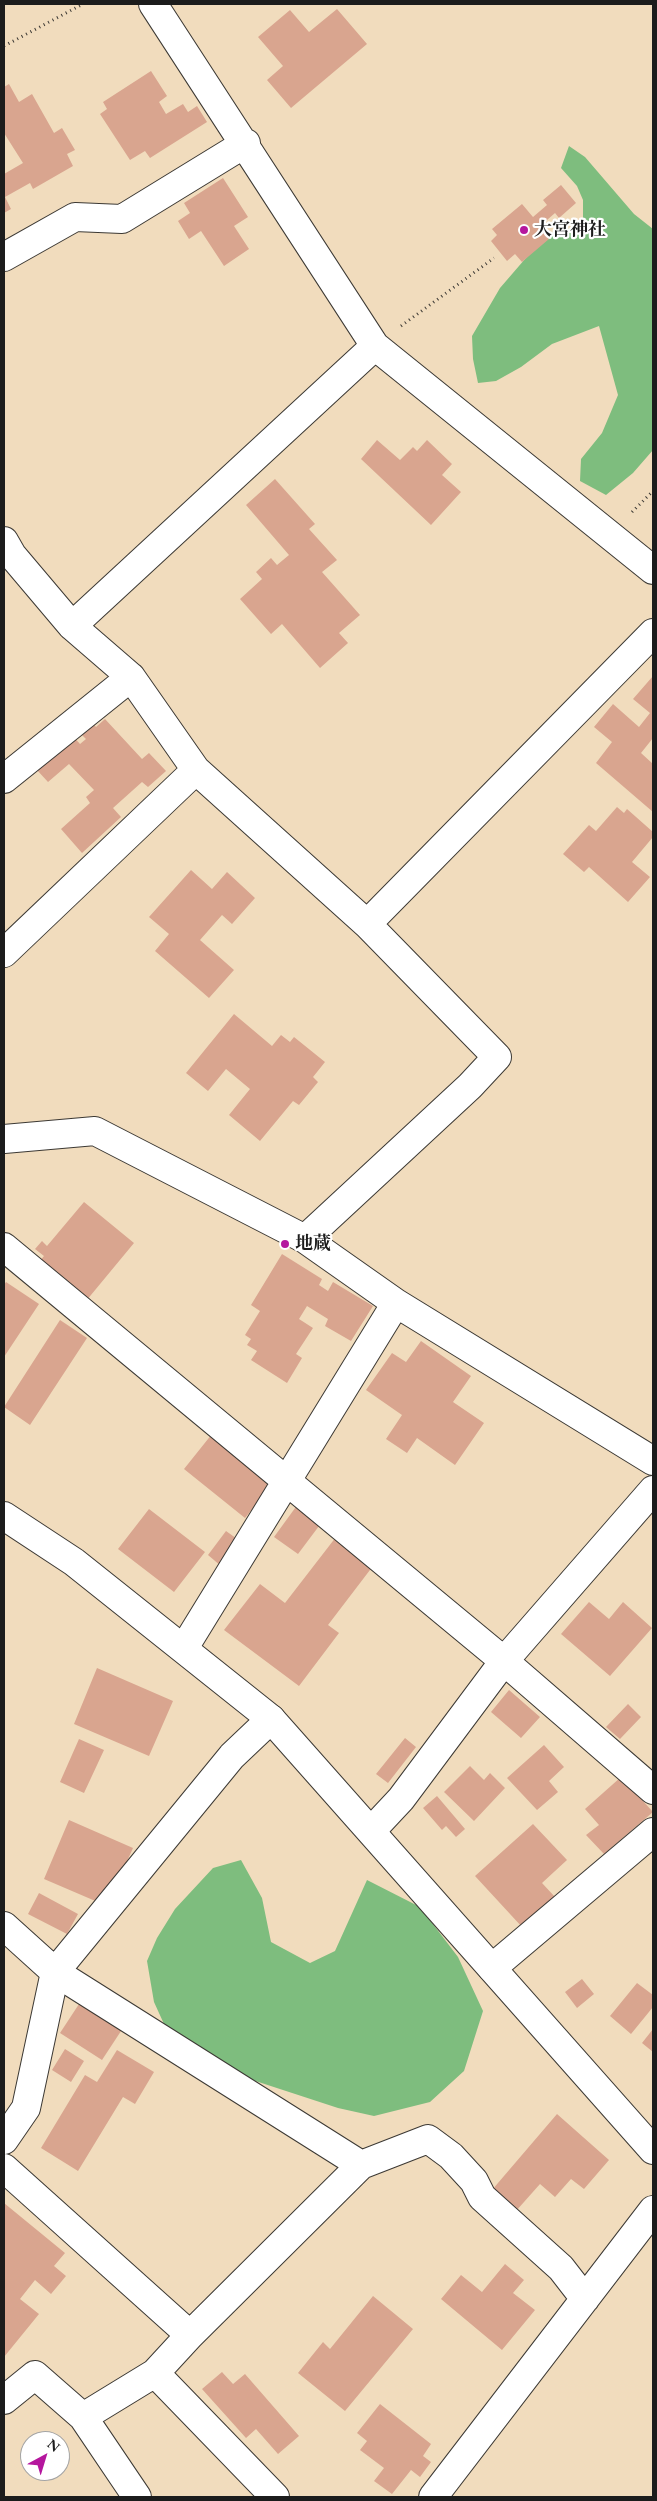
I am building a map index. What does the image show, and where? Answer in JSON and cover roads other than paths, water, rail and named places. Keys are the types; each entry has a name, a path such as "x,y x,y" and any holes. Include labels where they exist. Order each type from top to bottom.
{"street":[{"path":"153,4 246,143 374,346 653,570"},
{"path":"4,258 75,217 122,219 246,143"},
{"path":"72,626 374,346"},
{"path":"4,542 12,555 72,626 130,677 196,770 367,924 497,1057 470,1086 305,1239"},
{"path":"367,924 653,633"},
{"path":"4,779 130,677"},
{"path":"4,953 196,770"},
{"path":"4,1139 95,1132 305,1239 396,1303 653,1461"},
{"path":"4,1246 504,1661 653,1790"},
{"path":"184,1648 288,1482 396,1303"},
{"path":"372,1830 401,1799 504,1661 653,1490"},
{"path":"4,1516 74,1562 272,1719 653,2150"},
{"path":"4,2140 26,2108 55,1972 232,1756 272,1719"},
{"path":"492,1968 653,1832"},
{"path":"4,1926 55,1972 361,2165"},
{"path":"83,2418 154,2373 361,2165 428,2139 451,2156 474,2181 482,2198 561,2268 585,2299"},
{"path":"4,2168 190,2335"},
{"path":"432,2497 653,2210"},
{"path":"154,2373 275,2497"},
{"path":"4,2400 35,2375 83,2418 137,2497"}],"place":[{"name":"大宮神社","path":"524,230"},
{"name":"地蔵","path":"285,1244"}]}
